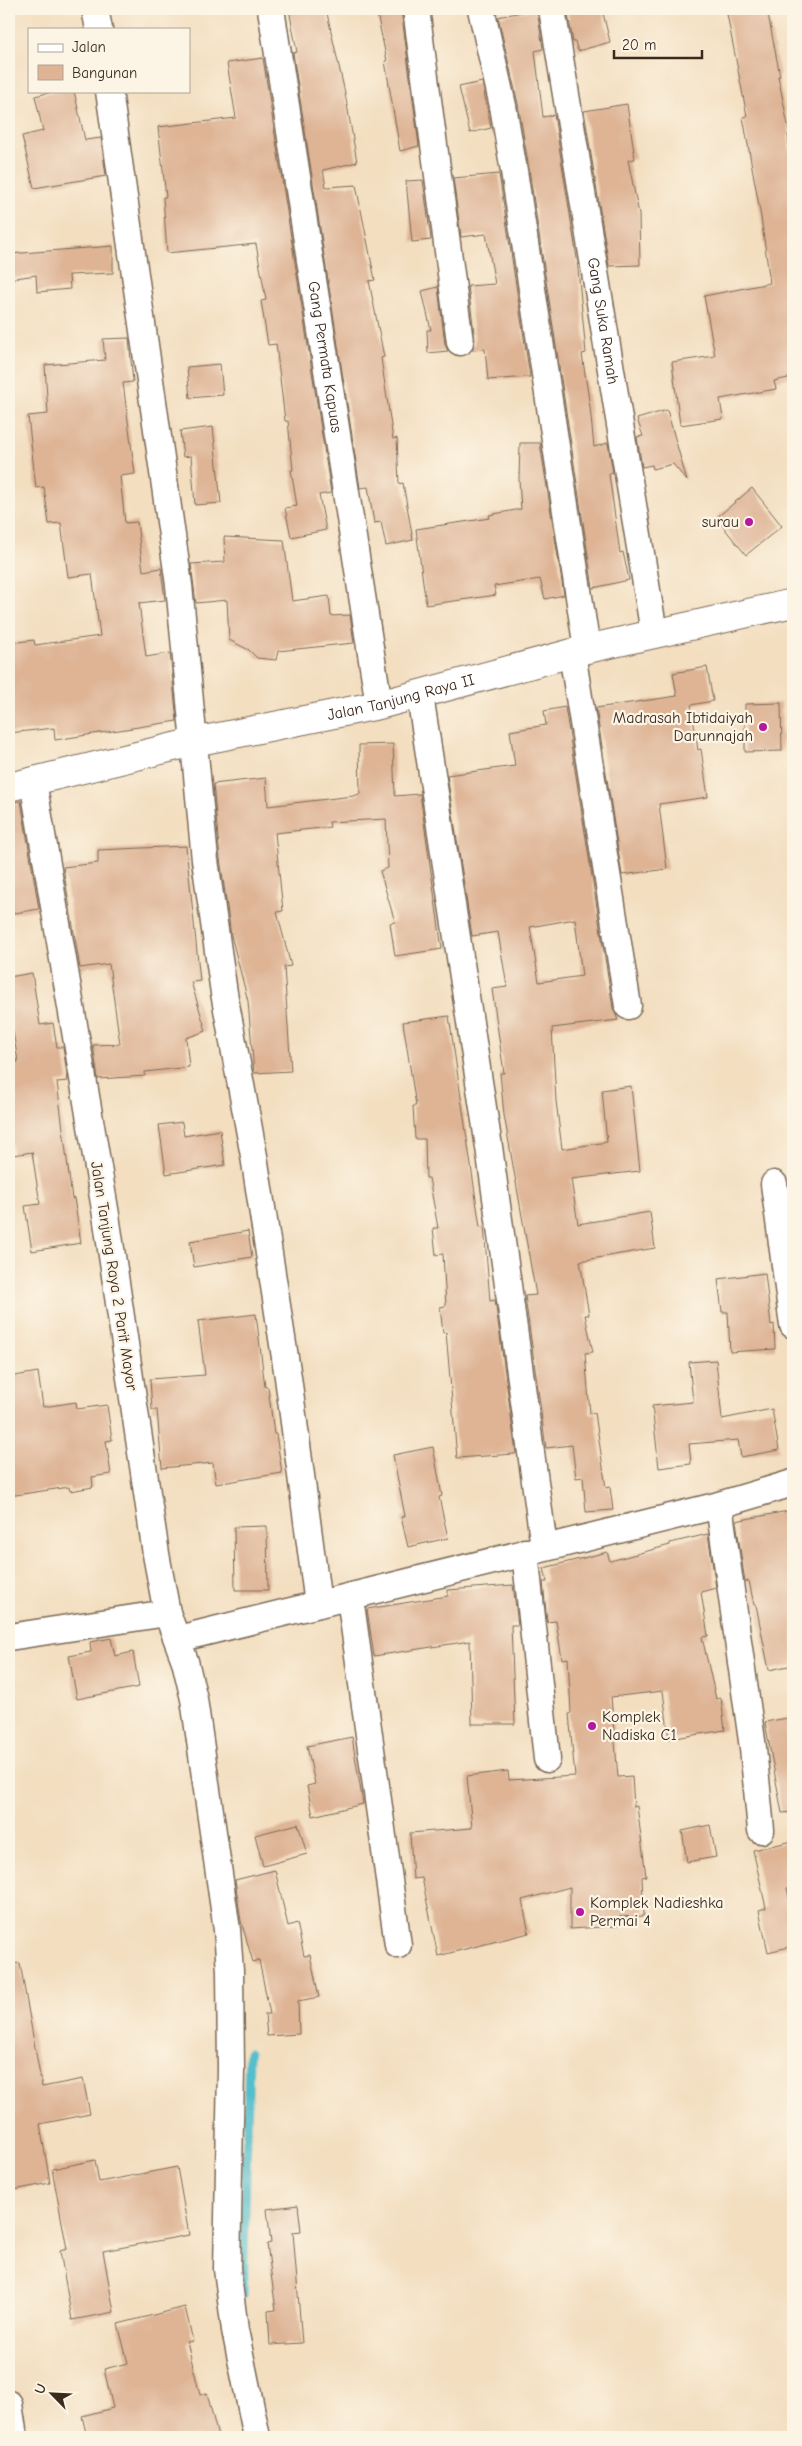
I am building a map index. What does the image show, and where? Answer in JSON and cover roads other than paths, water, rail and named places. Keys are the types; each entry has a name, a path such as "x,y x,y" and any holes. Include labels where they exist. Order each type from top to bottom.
{"street":[{"path":"95,9 99,28"},
{"name":"Gang Permata Kapuas","path":"271,9 379,706"},
{"path":"416,9 460,342"},
{"path":"481,9 503,106 514,171 628,1006"},
{"name":"Gang Suka Ramah","path":"552,9 654,633"},
{"path":"109,92 179,585 206,860 222,974 254,1156 288,1377 318,1604"},
{"name":"Jalan Tanjung Raya II","path":"21,784 194,742 379,706 580,651 793,603"},
{"path":"420,696 489,1147 534,1549 547,1759"},
{"name":"Jalan Tanjung Raya 2 Parit Mayor","path":"21,784 106,1215 156,1554 167,1613 178,1639 194,1699 228,1930 231,2069 227,2269 235,2330 257,2437"},
{"path":"774,1184 793,1325"},
{"path":"178,1639 534,1549 718,1505 793,1483"},
{"path":"718,1505 753,1748 761,1830"},
{"path":"350,1597 398,1945"},
{"path":"9,1637 167,1613"},
{"path":"9,2404 14,2437"}],"waterway":[{"path":"243,2294 249,2053"}],"place":[{"name":"surau","path":"749,522"},
{"name":"Madrasah Ibtidaiyah Darunnajah","path":"763,727"},
{"name":"Komplek Nadiska C1","path":"592,1726"},
{"name":"Komplek Nadieshka Permai 4","path":"580,1912"}]}
